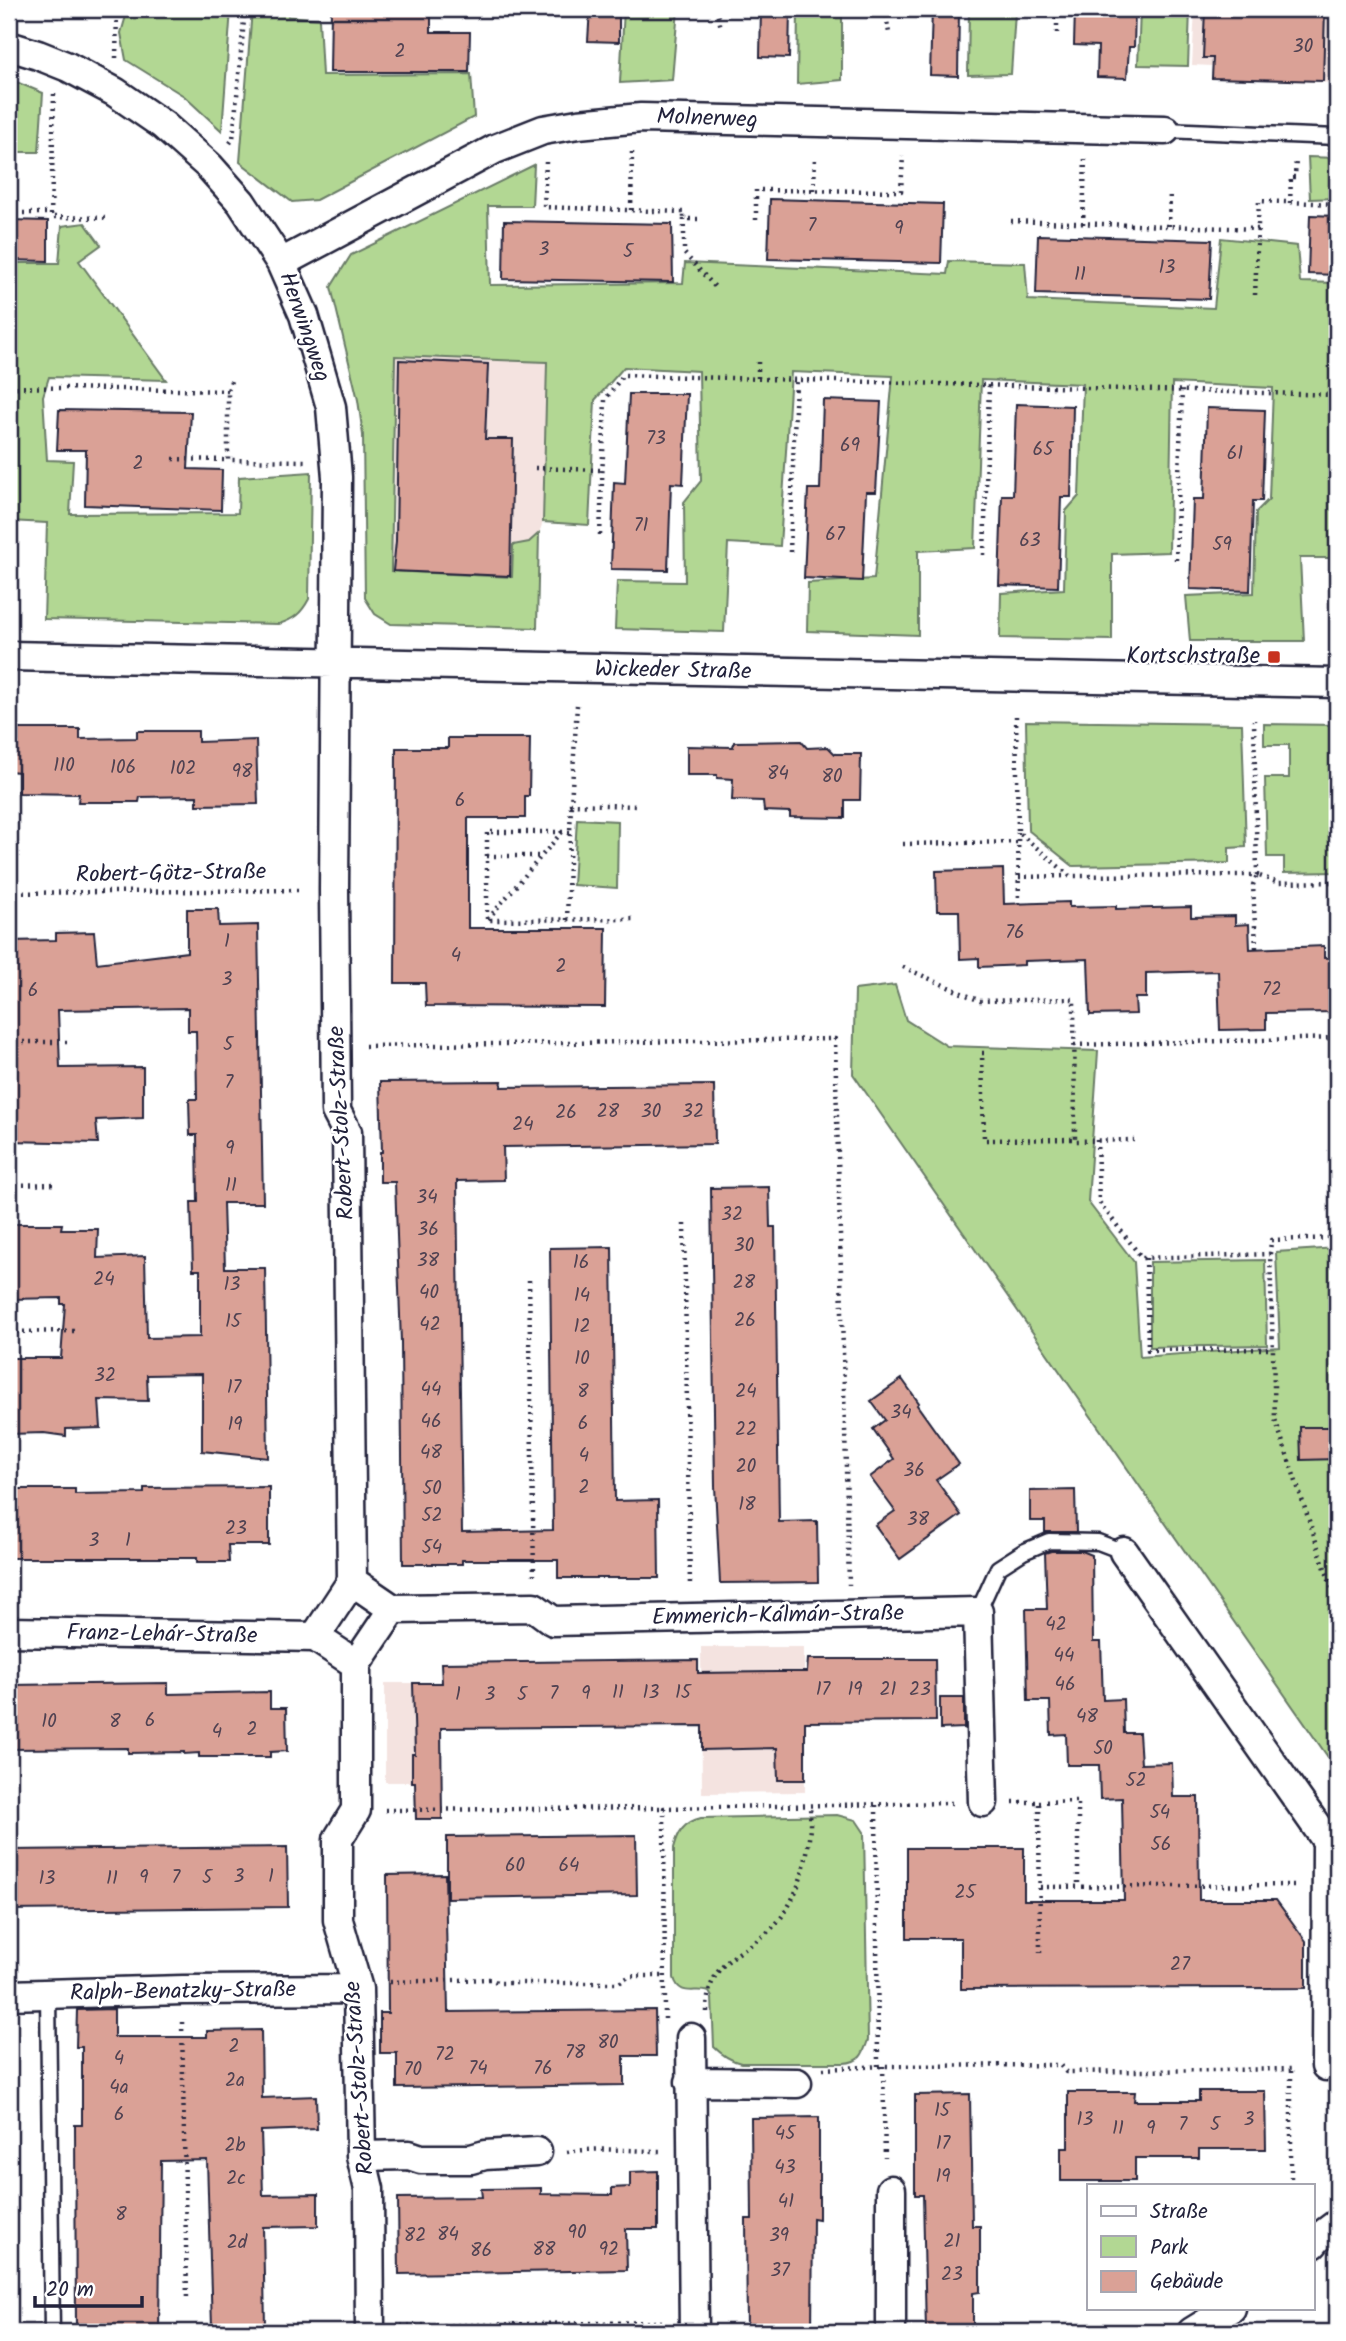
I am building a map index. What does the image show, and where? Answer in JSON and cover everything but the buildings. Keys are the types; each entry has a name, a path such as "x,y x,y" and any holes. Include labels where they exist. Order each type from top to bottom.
{"street":[{"name":"Herwingweg","path":"9,46 38,54 68,67 115,92 163,125 209,166 241,202 281,263 304,315 331,407 337,477 336,664"},
{"name":"Molnerweg","path":"281,263 495,149 543,130 578,124 641,118 1165,130"},
{"name":"Wickeder Straße","path":"9,656 1337,683"},
{"name":"Robert-Stolz-Straße","path":"336,664 336,1111 347,1132 352,1581"},
{"path":"1124,1552 1327,1841 1326,2066"},
{"path":"356,1664 315,1637 352,1581 393,1609 356,1664 356,1811"},
{"name":"Emmerich-Kálmán-Straße","path":"393,1609 534,1607 553,1621 978,1612"},
{"path":"978,1612 983,1802"},
{"name":"Franz-Lehár-Straße","path":"9,1632 315,1637"},
{"name":"Robert-Stolz-Straße","path":"356,1811 338,1839 338,1920 358,1989 361,2156 369,2189 370,2329"},
{"name":"Ralph-Benatzky-Straße","path":"9,1995 358,1989"},
{"path":"691,2038 694,2327"},
{"path":"690,2082 797,2083"},
{"path":"361,2156 409,2155 421,2159 471,2159 485,2155 537,2152"},
{"path":"891,2189 891,2332"},
{"path":"1314,2244 1337,2224"},
{"path":"1192,2332 1228,2310"}],"lane":[{"path":"1165,130 1337,137"},
{"path":"978,1612 998,1568 1023,1552 1049,1541 1098,1542 1124,1552"},
{"path":"48,1994 51,2332"}],"path":[{"path":"116,69 117,9"},
{"path":"209,166 233,139 245,9"},
{"path":"716,9 721,27"},
{"path":"885,9 889,33"},
{"path":"1057,9 1057,33"},
{"path":"54,85 51,217 105,218"},
{"path":"1290,202 1291,177 1295,177 1296,136"},
{"path":"1083,224 1086,148"},
{"path":"814,190 815,155"},
{"path":"756,220 756,190 901,191 903,156"},
{"path":"631,210 632,166"},
{"path":"546,180 544,207 684,212 684,253 716,288"},
{"path":"1169,226 1171,192"},
{"path":"1255,295 1259,201 1337,204"},
{"path":"9,213 51,213"},
{"path":"684,219 698,219"},
{"path":"1011,221 1258,229"},
{"path":"758,358 758,379"},
{"path":"600,535 605,400 623,375 1337,395"},
{"path":"790,552 796,380"},
{"path":"228,460 228,391 231,381"},
{"path":"984,555 989,385"},
{"path":"9,387 228,391"},
{"path":"1176,560 1182,390"},
{"path":"173,459 317,461"},
{"path":"535,468 602,470"},
{"path":"567,920 573,842 570,832 577,705"},
{"path":"1016,716 1019,904"},
{"path":"1254,720 1257,875 1253,885 1256,948"},
{"path":"571,804 637,806"},
{"path":"487,920 487,832 570,832"},
{"path":"487,920 562,832"},
{"path":"1018,832 1070,876"},
{"path":"903,844 1018,842"},
{"path":"487,856 542,856"},
{"path":"1018,877 1257,875 1279,883 1337,882"},
{"name":"Robert-Götz-Straße","path":"9,892 334,890"},
{"path":"487,920 636,919"},
{"path":"903,967 980,1001 1074,999 1075,1139"},
{"path":"1074,1045 1337,1038"},
{"path":"336,1046 835,1039 850,1615"},
{"path":"9,1042 72,1042"},
{"path":"985,1053 982,1053 984,1140 1134,1140"},
{"path":"1097,1140 1099,1202 1142,1258 1202,1259 1270,1254"},
{"path":"9,1185 58,1184"},
{"path":"684,1224 690,1618"},
{"path":"1337,1238 1271,1240 1269,1319 1273,1349 1275,1419 1337,1604"},
{"path":"1146,1258 1148,1350 1273,1349"},
{"path":"530,1280 534,1607"},
{"path":"9,1332 75,1331"},
{"path":"356,1811 1078,1801 1078,1886"},
{"path":"1039,1802 1040,1953"},
{"path":"876,1804 885,2178 891,2189"},
{"path":"664,1808 665,2026 691,2038 707,2022 708,1988 713,1976 779,1919 800,1880 808,1843 810,1805"},
{"path":"1040,1886 1327,1884"},
{"path":"358,1989 380,1982 490,1979 499,1983 619,1983 630,1976 665,1976"},
{"path":"183,1990 187,2300"},
{"path":"797,2083 810,2070 881,2066 1060,2065 1066,2072 1291,2070 1326,2066"},
{"path":"1291,2070 1291,2184"},
{"path":"537,2152 598,2148 611,2151 691,2150"},
{"path":"370,2329 694,2327"}],"shaded area":[{"path":"1195,9 1337,9 1337,83 1212,78 1212,66 1192,65"},
{"path":"395,356 547,361 543,522 539,533 529,542 512,577 391,571"},
{"path":"701,1647 804,1647 805,1792 702,1793"},
{"path":"385,1683 442,1683 441,1782 385,1782"}],"green space":[{"path":"128,9 231,9 222,131 184,96 126,60 121,33"},
{"path":"252,9 288,9 288,16 319,19 322,75 471,74 474,117 316,200 292,202 240,162"},
{"path":"624,9 678,9 672,80 620,83"},
{"path":"798,9 842,9 842,80 797,84"},
{"path":"969,9 1050,9 1015,12 1011,74 968,75"},
{"path":"1140,9 1190,9 1188,66 1138,65"},
{"path":"9,79 43,93 39,152 9,152"},
{"path":"1308,157 1337,158 1337,198 1310,199"},
{"path":"534,165 532,206 488,206 490,285 683,283 685,263 947,274 949,261 1025,263 1028,300 1214,308 1221,238 1297,246 1300,282 1337,283 1337,558 1300,558 1304,641 1190,641 1186,596 1254,593 1256,512 1269,499 1273,388 1172,383 1169,552 1112,554 1112,640 1000,638 1001,593 1064,589 1066,511 1079,496 1083,384 981,380 975,548 918,551 918,635 807,631 808,583 874,579 893,376 791,372 780,546 728,543 724,632 615,629 617,581 685,582 684,502 701,481 699,371 624,367 595,400 589,525 543,522 547,362 395,356 391,571 512,577 513,545 529,542 539,533 537,628 391,624 375,614 365,598 363,435 358,400 331,287 351,255"},
{"path":"85,223 101,245 79,261 166,380 49,377 43,396 47,460 73,461 70,514 238,513 239,477 311,472 309,599 300,612 289,620 279,624 44,619 47,523 9,521 9,263 59,263 62,226"},
{"path":"1026,721 1242,724 1246,847 1229,848 1229,863 1073,866 1028,830"},
{"path":"1264,724 1337,725 1337,872 1284,873 1284,857 1267,857 1265,778 1289,778 1289,745 1264,745"},
{"path":"577,819 618,821 617,888 573,885"},
{"path":"895,985 906,1020 947,1046 1098,1051 1088,1202 1134,1262 1140,1357 1280,1347 1276,1252 1337,1248 1337,1770 853,1074 855,990"},
{"path":"1265,1260 1267,1345 1150,1347 1150,1262"},
{"path":"837,1815 856,1820 864,1832 868,2040 864,2050 857,2059 844,2063 741,2063 733,2060 714,2047 712,1997 709,1992 684,1990 674,1978 674,1848 678,1837 686,1825 701,1818"}],"place":[{"name":"Kortschstraße","path":"1274,657"}]}
